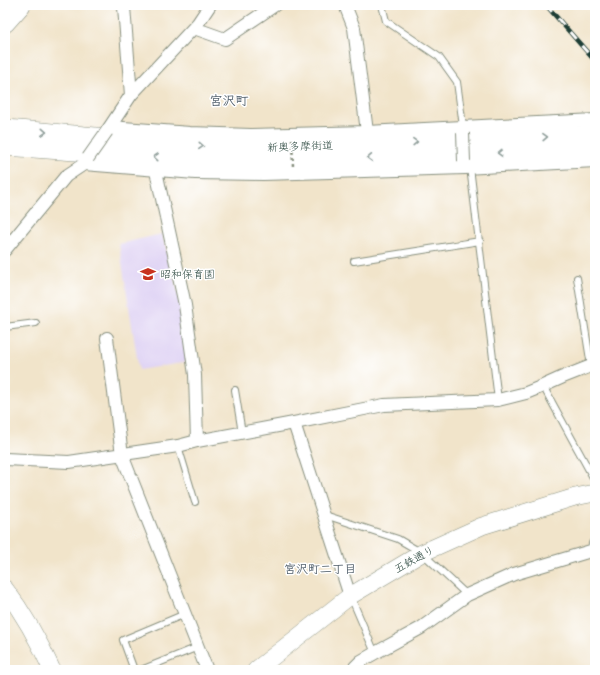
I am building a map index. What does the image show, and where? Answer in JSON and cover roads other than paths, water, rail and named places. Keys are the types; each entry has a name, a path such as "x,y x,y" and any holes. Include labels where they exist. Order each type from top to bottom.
{"main road":[{"path":"5,23 21,5"},
{"name":"新奥多摩街道","path":"5,129 164,143 231,147 279,147 595,135"},
{"name":"新奥多摩街道","path":"5,146 231,162 378,158 595,149"}],"street":[{"path":"122,5 124,7 131,95"},
{"path":"5,250 66,176 86,161 131,95 194,28 210,5"},
{"path":"194,28 225,39 275,5"},
{"path":"345,5 354,28 367,132"},
{"path":"108,129 226,134 367,132 463,130 595,120"},
{"path":"463,130 466,165"},
{"path":"86,161 156,171 263,174 595,161"},
{"path":"156,171 185,305 195,375 197,441"},
{"path":"107,338 122,455 207,670"},
{"path":"5,459 69,462 178,446 384,405 498,400 526,393 593,366"},
{"path":"294,423 350,596"},
{"name":"五鉄通り","path":"256,670 350,596 422,553 482,526 575,497 595,493"},
{"path":"352,670 375,653 420,628 467,595 514,574 595,549"},
{"path":"7,595 40,644 52,670"}],"lane":[{"path":"382,5 386,21 439,57 457,82 463,130"},
{"path":"466,165 480,241 498,400"},
{"path":"354,262 480,241"},
{"path":"577,278 593,366"},
{"path":"5,326 36,323"},
{"path":"543,386 595,481"},
{"path":"235,390 242,433"},
{"path":"178,446 196,502"},
{"path":"324,514 398,539 422,553 467,595"},
{"path":"350,596 375,653"},
{"path":"134,670 123,640 185,614"},
{"path":"140,670 198,648"}],"railway":[{"path":"546,5 595,61"}],"place":[{"name":"昭和保育園","path":"148,274"}],"district":[{"name":"宮沢町","path":"229,100"},
{"name":"宮沢町二丁目","path":"320,569"}]}
